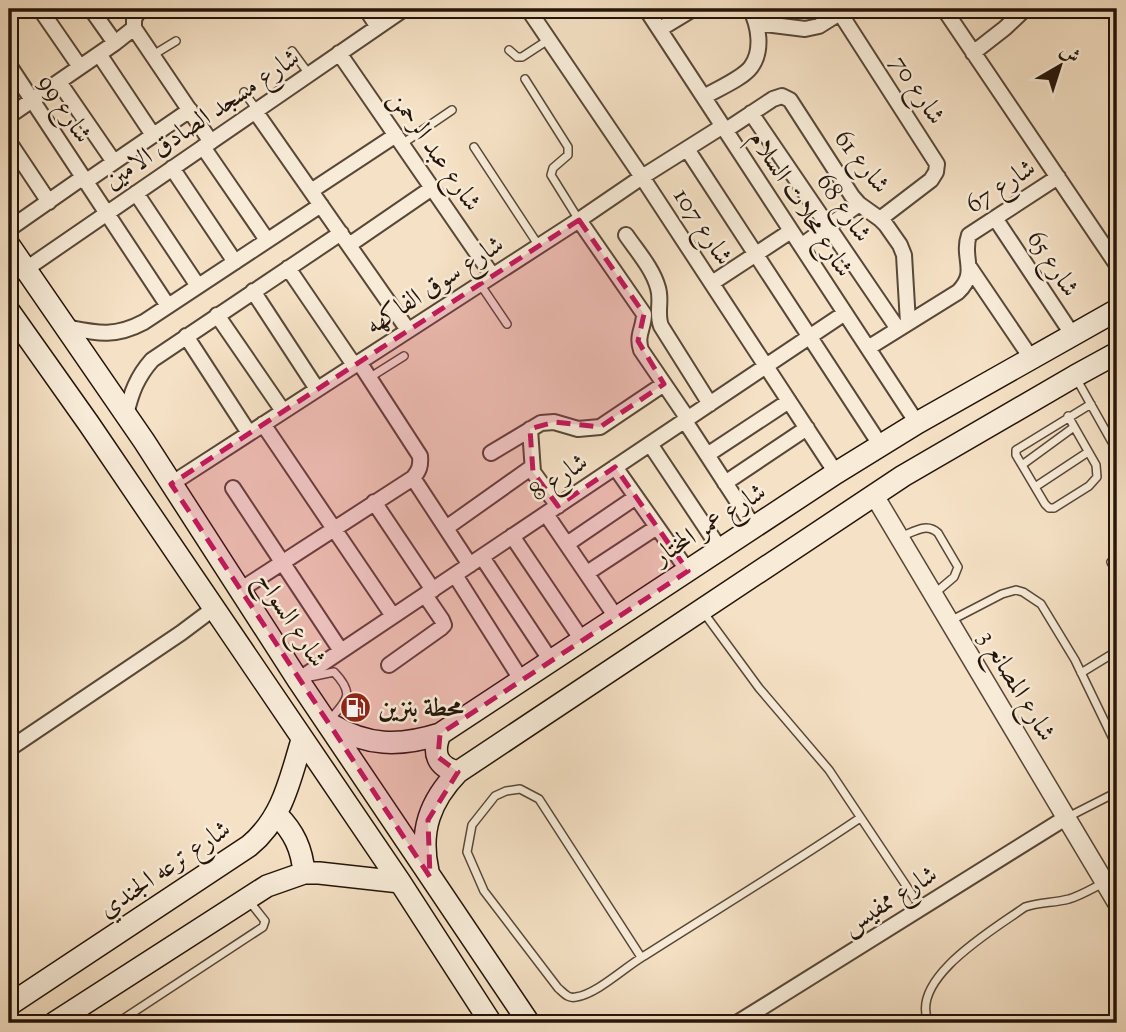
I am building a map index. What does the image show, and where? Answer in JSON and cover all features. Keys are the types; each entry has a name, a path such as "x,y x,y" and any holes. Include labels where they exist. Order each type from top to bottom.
{"main road":[{"name":"شارع السواح","path":"9,245 144,440 299,680 529,1023"},
{"name":"شارع عمر المختار","path":"328,723 354,736 382,743 402,743 440,734 836,473 1117,310"},
{"path":"9,311 89,424 400,882 491,1023"},
{"path":"430,877 425,848 428,820 445,786 458,772 930,459 1117,353"},
{"path":"89,424 102,410 109,392"},
{"path":"118,468 128,451 144,440"},
{"path":"440,734 436,744 438,757 446,767 458,772"},
{"name":"شارع ترعه الجندي","path":"9,1005 260,838 277,815 302,740"},
{"path":"277,815 300,847 304,873"},
{"path":"54,1023 267,886 304,873 400,882"}],"street":[{"path":"40,9 80,67"},
{"path":"91,9 115,43"},
{"path":"140,9 134,19 134,28 190,110 207,145 267,240"},
{"path":"366,9 378,27"},
{"name":"شارع مسجد الصادق الامين","path":"26,269 404,9"},
{"name":"شارع 107","path":"528,9 836,473"},
{"name":"شارع محلات السلام","path":"646,9 917,424"},
{"path":"660,29 692,9"},
{"path":"704,97 751,68 758,48 757,23 750,9"},
{"path":"944,9 1117,265"},
{"path":"973,52 1025,9"},
{"path":"757,23 806,29 819,26 843,11"},
{"name":"شارع 70","path":"843,11 937,164 931,180 880,219"},
{"path":"9,116 134,28"},
{"name":"شارع عبد الرحمن","path":"339,53 432,188 486,279"},
{"path":"99,54 153,135"},
{"name":"شارع 99","path":"9,65 168,306"},
{"path":"59,82 114,162"},
{"name":"شارع 61","path":"724,128 773,99 782,96 790,100 852,195 859,204 880,219 900,245 904,255 903,326"},
{"path":"9,229 190,110"},
{"path":"256,110 408,330"},
{"name":"شارع 68","path":"751,113 829,227 903,326"},
{"name":"شارع سوق الفاكهه","path":"171,484 642,177 724,128"},
{"path":"311,191 399,140"},
{"path":"9,142 49,202"},
{"path":"687,149 881,446"},
{"path":"172,168 235,262"},
{"name":"شارع 67","path":"970,268 966,244 969,235 1058,177"},
{"path":"126,415 131,394 143,370 152,360 288,268 345,239 432,188"},
{"path":"136,192 198,286"},
{"path":"801,246 859,204"},
{"path":"65,327 98,333 116,333 130,329 321,205"},
{"name":"شارع 65","path":"995,218 1072,334"},
{"path":"579,220 644,314 644,324 638,341 641,350 754,527"},
{"path":"712,283 791,231"},
{"path":"626,235 657,286 660,297 657,313 661,326 710,404"},
{"path":"240,590 413,478 421,464 421,456 369,378 288,268"},
{"path":"868,348 958,292 968,280 970,268"},
{"path":"970,268 1031,358"},
{"path":"253,291 317,389"},
{"name":"شارع 8","path":"299,680 845,313"},
{"path":"217,315 283,411"},
{"path":"186,336 249,433"},
{"path":"491,453 541,423 554,422 578,429 600,427 664,384"},
{"path":"708,455 789,401"},
{"path":"263,424 393,616"},
{"path":"725,483 807,428"},
{"path":"530,429 531,467 536,478 567,544 616,617"},
{"path":"650,444 720,549"},
{"path":"446,528 531,467"},
{"path":"615,467 688,570"},
{"path":"413,478 446,528 476,561 551,661"},
{"path":"233,488 341,651"},
{"name":"شارع المصانع 3","path":"874,495 1117,903"},
{"path":"567,544 636,497"},
{"path":"374,502 429,592 443,625 389,665"},
{"path":"587,573 657,527"},
{"path":"512,537 582,640"},
{"path":"455,575 522,681"},
{"path":"9,749 213,609"},
{"name":"شارع ممفيس","path":"737,1023 1067,817"}],"lane":[{"path":"509,50 517,57 522,57 548,40"},
{"path":"153,55 176,41"},
{"path":"292,51 309,74"},
{"path":"525,79 568,147 568,155 553,168 551,175 579,220"},
{"path":"244,92 256,110"},
{"path":"399,140 452,110"},
{"path":"474,147 539,246"},
{"path":"486,279 508,324"},
{"path":"369,378 404,356"},
{"path":"1075,376 1117,451"},
{"path":"1068,416 1088,452 1097,477 1089,486 1051,508 1046,506 1022,465 1016,453 1017,448 1068,416 1091,404"},
{"path":"1022,465 1074,427"},
{"path":"1035,487 1088,452"},
{"path":"899,537 927,527 933,529 958,566 954,577 933,595"},
{"path":"1111,562 1117,573"},
{"path":"949,621 1002,594 1016,590 1041,604 1081,673 1117,747"},
{"path":"701,610 759,688 829,770 921,908"},
{"path":"1081,673 1117,651"},
{"path":"299,680 332,671 337,673 348,695 328,723"},
{"path":"641,957 538,799 520,789 495,796 472,825 467,852 484,891 558,988 572,998 599,987 641,957 860,818"},
{"path":"1067,817 1117,792"},
{"path":"929,1023 926,1018 926,998 935,979 964,950 1025,907 1068,899 1105,882"},
{"path":"117,1023 265,926 265,921 247,899"}],"highlighted area":[{"path":"579,220 644,314 638,341 664,384 600,427 554,422 530,429 533,472 558,506 615,467 688,571 440,734 438,757 458,772 428,820 430,877 171,484"}],"place":[{"name":"محطة بنزين","path":"355,707"}]}
